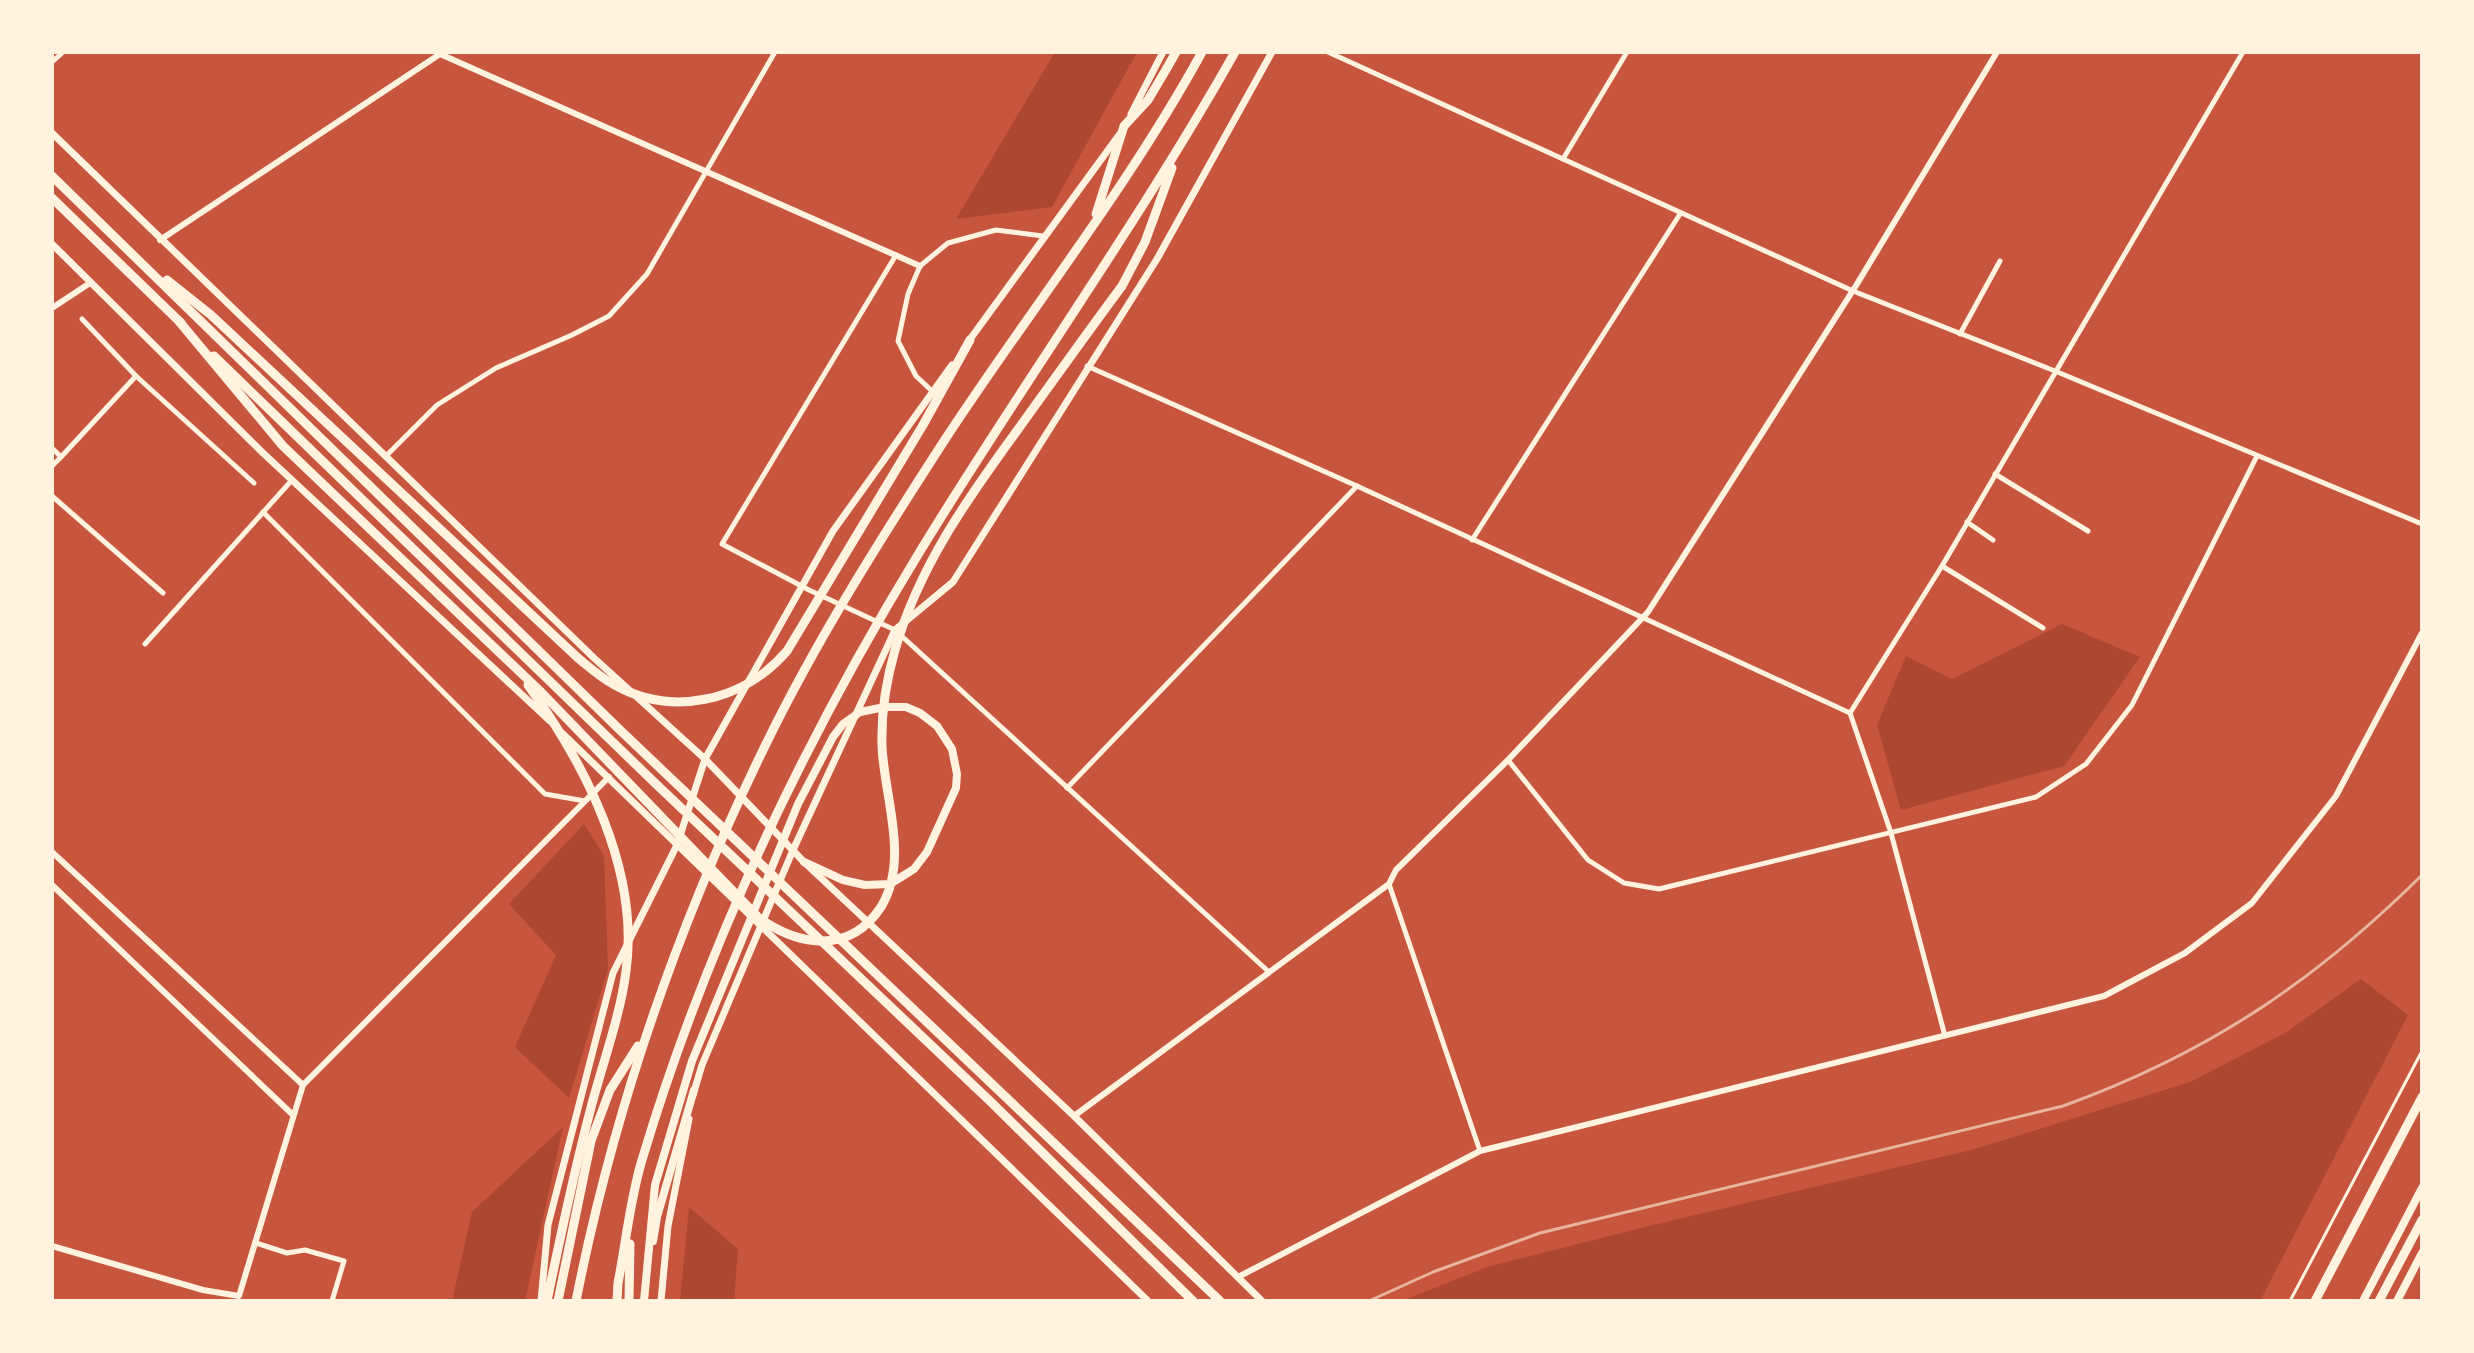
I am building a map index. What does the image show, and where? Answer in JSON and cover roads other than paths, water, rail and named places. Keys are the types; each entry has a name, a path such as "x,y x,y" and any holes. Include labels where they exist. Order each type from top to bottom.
{"highway":[{"path":"1092,226 1124,126 1148,100 1176,52"},
{"path":"576,1301 648,1029 690,911 765,746 814,653 877,546 1181,91 1202,52"},
{"path":"617,1301 641,1163 704,982 794,777 917,556 1178,152 1235,52"},
{"path":"1209,98 1243,52"},
{"path":"178,320 283,446 517,670 759,918 777,931 814,943 846,936 860,929 882,904 892,875 894,840 882,725 895,651 914,595 933,556 972,493 1122,286 1145,242 1178,152"},
{"path":"52,176 620,730 1220,1301"},
{"path":"52,198 656,784 992,1103 1193,1301"},
{"path":"108,230 211,315 578,658 613,684 638,696 674,701 717,698 745,687 780,659 806,624 970,340"},
{"path":"517,670 554,721 583,773 601,814 620,875 627,933 626,970 542,1301"},
{"path":"558,1301 591,1141 610,1090 648,1029"},
{"path":"2315,1301 2422,1097"},
{"path":"629,1301 630,1219"},
{"path":"2379,1301 2422,1220"}],"main road":[{"path":"542,1301 548,1225 613,973 677,845 705,759 833,531 1043,236 1096,169 1124,126 1163,52"},
{"path":"644,1301 657,1217 702,1065 793,850 895,630 953,582 1157,259 1272,52"},
{"path":"52,133 594,658 705,759 804,862 1074,1116 1262,1301"},
{"path":"52,244 292,480 609,777 760,928 985,1140 1148,1301"},
{"path":"644,1301 655,1185 692,1061 798,804 833,737 843,724 860,712 896,706 914,709 937,726 948,741 956,767 956,788 920,862 890,884 872,886 852,883 804,862"},
{"path":"661,1301 668,1226 694,1090"},
{"path":"2363,1301 2422,1188"},
{"path":"2397,1301 2422,1253"}],"street":[{"path":"52,62 63,52"},
{"path":"385,457 437,405 496,368 609,316 647,274 775,52"},
{"path":"1328,52 1853,291 2055,371 2422,524"},
{"path":"1563,159 1627,52"},
{"path":"1074,1116 1389,884 1396,870 1508,760 1642,619 1853,291 1997,52"},
{"path":"1850,713 1942,566 2243,52"},
{"path":"160,240 440,53 920,266"},
{"path":"1472,540 1680,214"},
{"path":"933,392 916,376 898,341 908,294 920,266 948,243 996,230 1043,236"},
{"path":"896,255 722,544 803,587 895,630 1269,972"},
{"path":"1960,334 2000,261"},
{"path":"52,308 90,283"},
{"path":"82,319 136,376 254,483"},
{"path":"1087,366 1357,486 1850,713 1891,833 1945,1036"},
{"path":"52,466 136,376"},
{"path":"52,448 61,457"},
{"path":"1508,760 1588,860 1624,883 1659,889 2036,797 2086,764 2132,705 2257,456"},
{"path":"1995,474 2088,531"},
{"path":"145,644 292,480"},
{"path":"1067,788 1357,486"},
{"path":"52,496 163,593"},
{"path":"263,512 545,794 585,801"},
{"path":"1967,522 1993,540"},
{"path":"1942,566 2043,628"},
{"path":"1238,1277 1480,1151 2104,996 2185,953 2252,903 2336,796 2422,633"},
{"path":"52,1246 203,1290 239,1296 303,1085 609,777"},
{"path":"52,852 303,1085"},
{"path":"1389,884 1480,1151"},
{"path":"52,885 293,1115"},
{"path":"256,1243 287,1253 305,1250 344,1261 332,1301"}],"lane":[{"path":"2290,1301 2422,1051"}],"railway":[{"path":"1369,1301 1433,1272 1540,1233 2063,1106 2115,1086 2165,1063 2256,1011 2341,949 2422,875"}]}
